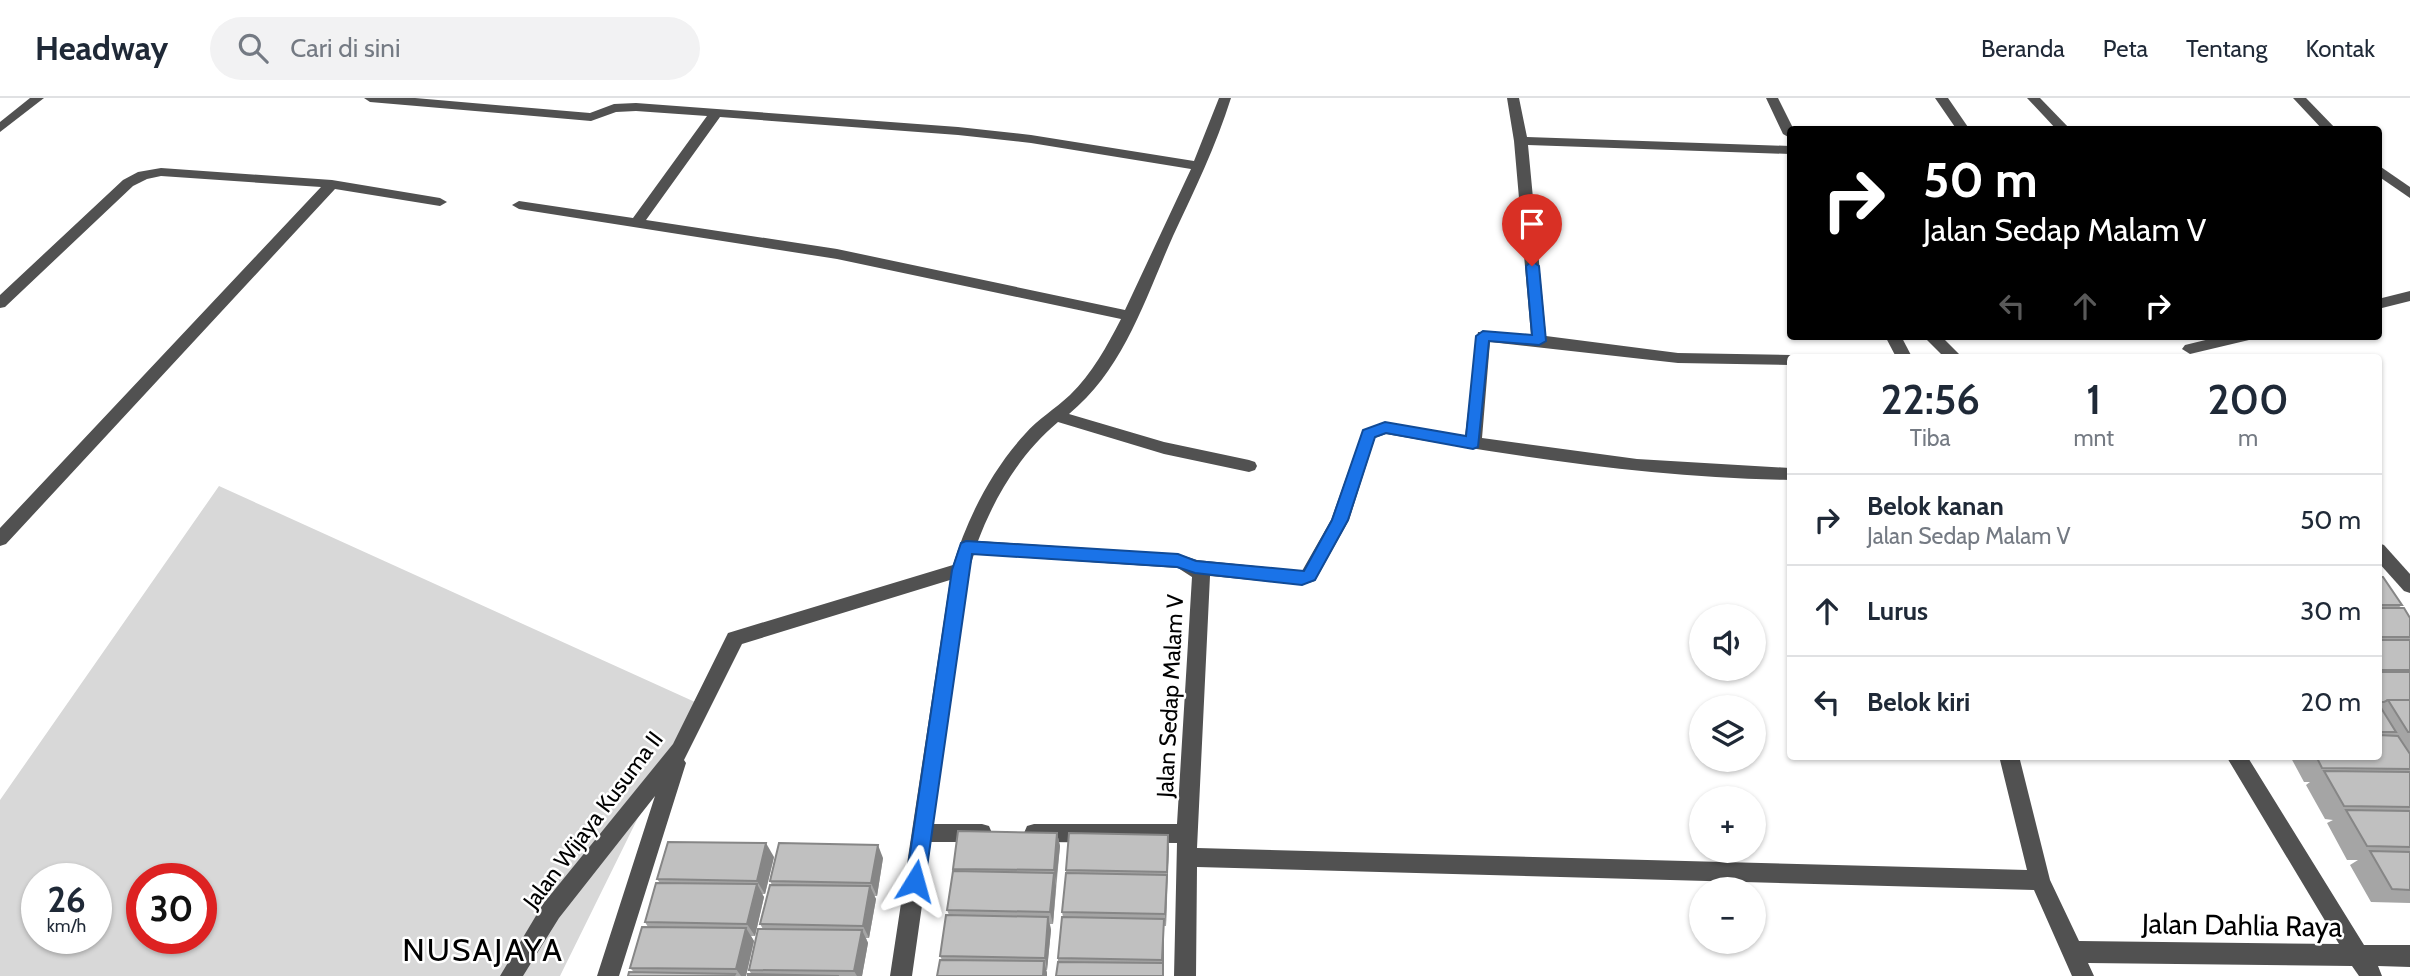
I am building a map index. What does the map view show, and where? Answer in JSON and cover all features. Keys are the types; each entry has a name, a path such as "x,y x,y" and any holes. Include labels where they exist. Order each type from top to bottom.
{"street":[{"path":"0,128 38,98"},
{"path":"370,98 590,117 614,108 636,107 717,112 1031,139 1198,166"},
{"path":"901,976 960,570 966,548 1020,449 1087,388 1132,316 1225,98"},
{"path":"1513,98 1521,141 1539,341"},
{"path":"1772,98 1787,128"},
{"path":"1941,98 1961,126"},
{"path":"2033,98 2061,126"},
{"path":"2300,98 2327,126"},
{"path":"636,224 717,112"},
{"path":"1521,141 1787,150"},
{"path":"0,303 128,183 143,175 160,172 332,184 440,202"},
{"path":"2382,172 2410,194"},
{"path":"0,539 332,184"},
{"path":"519,205 837,254 1132,316"},
{"path":"2382,303 2410,296"},
{"path":"1473,443 1483,336 1678,358 1787,360"},
{"path":"1935,340 1951,354"},
{"path":"2180,340 2194,353 2232,340"},
{"path":"1056,416 1164,448 1249,466"},
{"path":"1195,567 1302,578 1309,576 1340,520 1369,434 1385,428 1543,456 1660,468 1787,474"},
{"name":"Jalan Sedap Malam V","path":"966,548 1178,561 1195,567 1201,575 1186,858 1185,976"},
{"path":"2382,554 2410,585"},
{"name":"Jalan Wijaya Kusuma II","path":"511,976 551,911 680,750 736,638 960,570"},
{"path":"608,976 680,750"},
{"path":"2010,760 2040,880 2083,976"},
{"path":"2238,760 2366,966"},
{"path":"922,833 1187,834"},
{"path":"1186,858 2040,880"},
{"name":"Jalan Dahlia Raya","path":"2074,952 2366,966 2410,956"}],"shaded area":[{"path":"219,486 695,702 560,976 0,976 0,800"}],"building":[{"path":"2382,577 2383,577 2402,605 2382,605"},
{"path":"2382,608 2404,608 2410,618 2410,637 2382,637"},
{"path":"2382,640 2410,640 2410,670 2382,670"},
{"path":"2382,672 2410,672 2410,700 2384,702"},
{"path":"2388,700 2410,700 2410,732 2408,732"},
{"path":"2382,709 2396,732 2382,732"},
{"path":"2382,735 2398,736 2410,754 2410,769 2322,768 2318,760 2382,760"},
{"path":"2324,771 2410,772 2410,807 2344,806"},
{"path":"2346,810 2410,811 2410,847 2367,846"},
{"path":"958,831 1057,833 1054,870 953,869"},
{"path":"1069,833 1168,835 1167,872 1066,870"},
{"path":"668,842 766,843 757,881 657,879"},
{"path":"779,843 878,845 871,883 770,881"},
{"path":"2370,851 2410,852 2410,890 2392,889"},
{"path":"953,871 1054,873 1050,912 947,910"},
{"path":"1066,873 1167,875 1165,914 1062,912"},
{"path":"656,883 757,884 747,924 645,922"},
{"path":"770,885 870,886 863,926 760,924"},
{"path":"946,915 1048,917 1045,958 940,956"},
{"path":"1062,917 1164,919 1162,960 1058,958"},
{"path":"642,927 746,928 736,969 630,968"},
{"path":"758,929 862,930 854,971 749,970"},
{"path":"940,960 1044,961 1043,976 937,976"},
{"path":"1058,962 1163,963 1163,976 1056,976"},
{"path":"629,972 735,974 628,976"},
{"path":"748,974 839,976 748,976"}],"district":[{"name":"NUSAJAYA","path":"483,949"}],"route":[{"path":"915,881 960,570 966,548 1178,561 1188,562 1195,567 1302,578 1309,576 1317,567 1340,520 1369,434 1385,428 1473,443 1483,336 1539,341 1532,266"}]}
